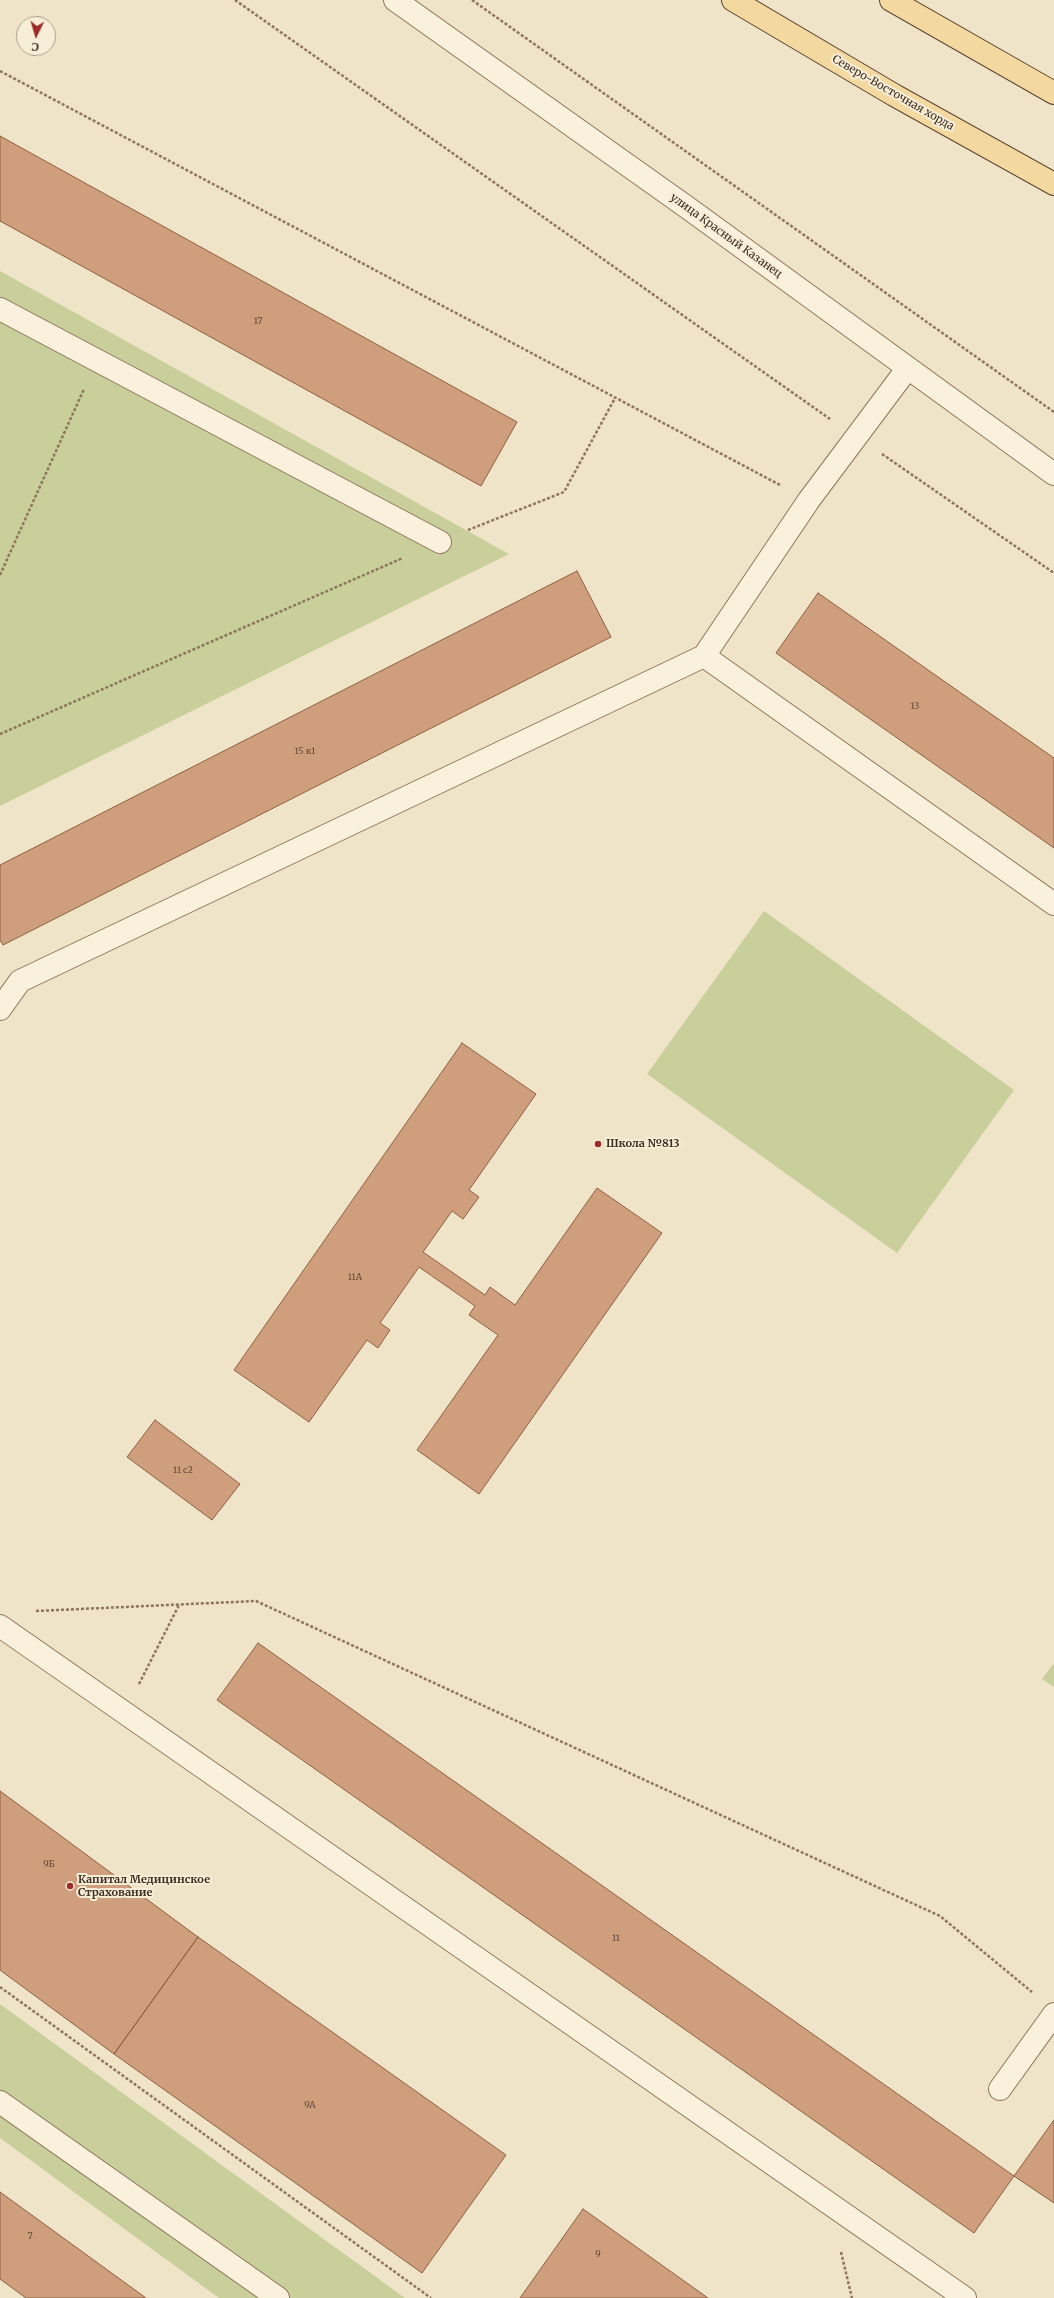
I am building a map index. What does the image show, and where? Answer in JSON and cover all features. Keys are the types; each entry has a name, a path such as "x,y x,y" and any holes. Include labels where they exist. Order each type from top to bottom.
{"main road":[{"name":"Северо-Восточная хорда","path":"733,0 894,95 1054,184"},
{"path":"891,0 1054,93"}],"street":[{"name":"улица Красный Казанец","path":"395,0 688,208 1054,474"},
{"path":"0,309 440,542"},
{"path":"0,1009 20,981 704,656 809,500 855,436 908,369"},
{"path":"704,656 1054,904"},
{"path":"0,1626 965,2298"},
{"path":"1000,2089 1054,2014"},
{"path":"0,2102 278,2298"}],"path":[{"path":"235,0 855,436 1054,573"},
{"path":"472,0 1054,412"},
{"path":"0,71 809,500"},
{"path":"0,574 96,361"},
{"path":"0,734 440,542 564,492 615,398"},
{"path":"31,1611 256,1601 940,1916 1036,1995"},
{"path":"124,1713 179,1604"},
{"path":"0,1987 431,2298"}],"green space":[{"path":"0,271 509,554 0,806"},
{"path":"764,911 1014,1090 897,1253 647,1074"},
{"path":"1054,1663 1054,1687 1042,1679"},
{"path":"0,2004 405,2298 219,2298 0,2138"}],"building":[{"path":"0,136 517,422 481,486 0,221"},
{"path":"577,571 611,637 3,945 0,940 0,865"},
{"path":"818,593 1054,758 1054,848 776,653"},
{"path":"462,1043 536,1094 469,1190 479,1197 463,1219 452,1211 423,1252 485,1295 490,1287 515,1305 597,1188 662,1233 479,1494 417,1450 498,1335 469,1315 475,1306 419,1267 380,1323 390,1330 378,1348 367,1340 309,1422 234,1370"},
{"path":"155,1420 240,1484 212,1520 127,1457"},
{"path":"258,1643 1014,2176 974,2233 217,1700"},
{"path":"0,1791 198,1937 114,2054 0,1970"},
{"path":"198,1937 506,2155 422,2273 114,2054"},
{"path":"1054,2120 1054,2203 1014,2176"},
{"path":"0,2192 146,2298 26,2298 0,2279"},
{"path":"583,2209 708,2298 520,2298"}],"place":[{"name":"Школа №813","path":"598,1144"},
{"name":"Капитал Медицинское Страхование","path":"70,1886"}]}
